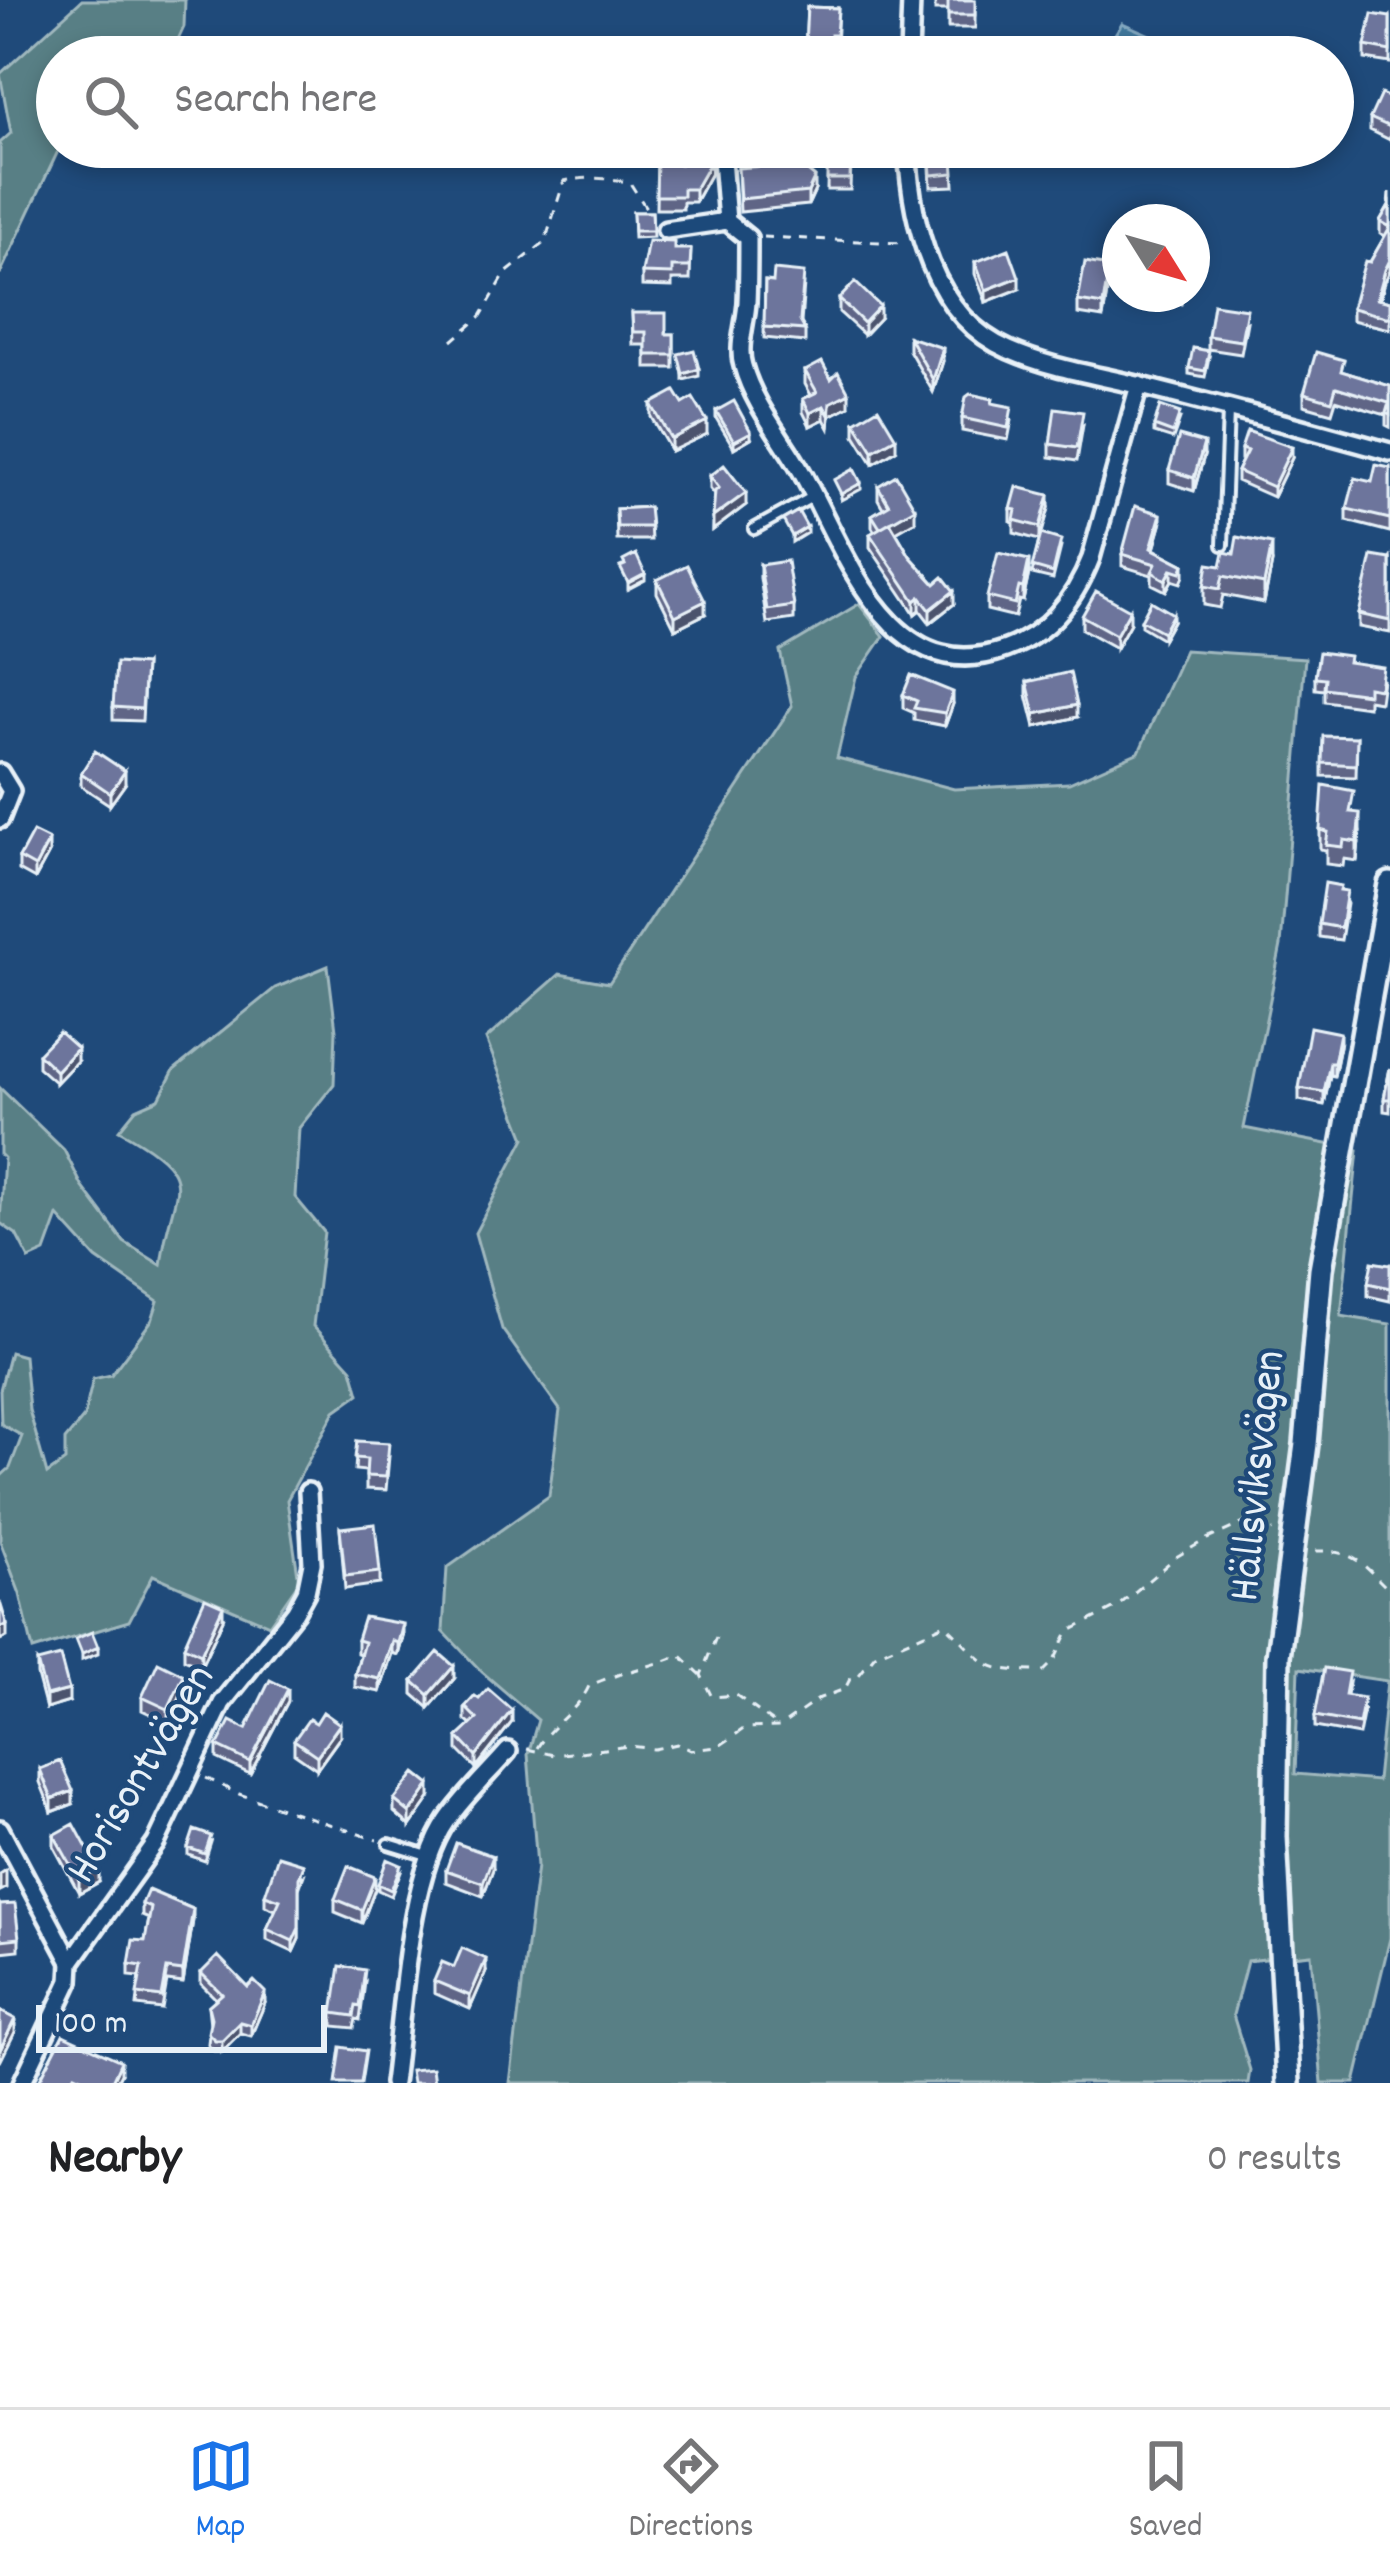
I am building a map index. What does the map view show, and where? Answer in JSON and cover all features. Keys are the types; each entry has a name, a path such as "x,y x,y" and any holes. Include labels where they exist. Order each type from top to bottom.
{"street":[{"path":"910,36 911,0"},
{"path":"723,168 727,221 748,238 743,367 867,592 907,638 954,658 1004,650 1034,636 1057,616 1080,585 1139,385"},
{"path":"909,168 912,206 923,246 950,298 972,324 1004,349 1051,366 1390,452"},
{"path":"666,230 727,221"},
{"path":"0,773 11,790 0,819"},
{"name":"Hällsviksvägen","path":"1288,2083 1277,1906 1278,1656 1300,1543 1321,1269 1390,884"},
{"name":"Horisontvägen","path":"22,2083 70,1981 71,1962 156,1843 222,1703 306,1592 312,1563 308,1492"},
{"path":"393,2083 418,1901 429,1856 446,1822 508,1751"},
{"path":"0,1829 71,1962"}],"lane":[{"path":"1223,545 1228,411"},
{"path":"754,529 815,496"},
{"path":"389,1844 429,1856"}],"path":[{"path":"452,341 481,316 506,273 545,242 564,181 609,177 630,183 666,230"},
{"path":"748,238 923,246"},
{"path":"508,1751 554,1755 630,1746 718,1747 745,1728 779,1727 820,1698 845,1689 875,1655 945,1624 981,1662 997,1671 1044,1671 1068,1632 1117,1607 1176,1557 1207,1538 1251,1520 1300,1543 1355,1557 1390,1592"},
{"path":"700,1675 716,1637"},
{"path":"536,1750 555,1724 582,1702 589,1686 680,1655 700,1675 712,1697 736,1695 779,1727"},
{"path":"204,1778 389,1844"}],"green space":[{"path":"82,0 185,0 180,36 42,36"},
{"path":"36,42 36,168 50,168 0,274 0,143 11,133 0,74"},
{"path":"859,604 884,636 856,677 837,758 954,789 1069,783 1139,752 1185,650 1305,658 1281,945 1244,1128 1358,1150 1341,1316 1390,1324 1390,1938 1355,2083 1322,2083 1311,1954 1247,1961 1233,2015 1250,2070 1248,2083 510,2083 537,1866 528,1754 538,1720 443,1631 447,1568 549,1496 560,1410 502,1329 475,1233 525,1138 486,1039 560,974 609,983 792,706 780,651","holes":["1299,1668 1387,1681 1377,1781 1295,1774"]},
{"path":"328,966 336,1030 334,1084 299,1128 295,1197 324,1232 313,1326 352,1369 359,1394 335,1411 287,1500 299,1582 269,1625 153,1575 129,1621 33,1650 20,1594 0,1541 0,1477 10,1468 22,1436 1,1424 0,1390 10,1352 24,1356 29,1410 47,1474 65,1461 65,1440 84,1417 93,1379 111,1375 152,1320 158,1301 96,1258 58,1216 45,1252 29,1259 16,1234 0,1223 4,1158 0,1154 0,1088 64,1150 82,1186 124,1242 161,1265 177,1186 174,1174 147,1147 119,1130 136,1109 159,1099 174,1070 275,988"}],"water":[{"path":"1122,23 1152,36 1114,36"}],"building":[{"path":"948,0 975,0 975,15 948,15"},
{"path":"807,7 838,8 836,35 805,36"},
{"path":"1372,14 1390,17 1390,51 1365,46"},
{"path":"1381,94 1390,98 1390,127 1370,118"},
{"path":"657,168 707,168 695,189 683,189 683,196 656,196"},
{"path":"738,168 804,168 815,177 808,192 740,199"},
{"path":"827,168 850,168 850,179 827,179"},
{"path":"930,168 954,168 954,173 931,175"},
{"path":"1390,204 1390,227 1380,221"},
{"path":"633,212 652,212 653,231 634,231"},
{"path":"1390,227 1390,260 1377,299 1390,302 1390,318 1352,308 1365,261 1370,262"},
{"path":"648,241 674,242 674,249 691,249 690,267 672,267 672,274 642,273"},
{"path":"1009,249 1019,277 986,290 975,262"},
{"path":"1085,262 1102,265 1102,305 1078,301"},
{"path":"774,270 804,273 800,321 805,330 764,327 765,281 773,282"},
{"path":"855,282 880,306 864,323 839,299"},
{"path":"1213,304 1247,309 1241,341 1208,336"},
{"path":"632,313 666,313 666,334 674,334 674,355 646,355 646,332 633,332"},
{"path":"909,337 943,348 933,380"},
{"path":"1193,348 1209,351 1205,371 1189,368"},
{"path":"694,350 699,369 683,374 678,354"},
{"path":"1316,352 1344,360 1341,371 1390,386 1390,415 1386,413 1389,403 1336,387 1332,401 1304,393"},
{"path":"822,362 831,379 838,372 849,393 830,403 829,415 824,406 810,413 803,399 817,392 805,371"},
{"path":"675,391 683,404 693,398 707,421 671,439 651,404"},
{"path":"970,394 1012,407 1008,428 962,418"},
{"path":"734,401 751,432 734,441 716,411"},
{"path":"1160,406 1180,413 1173,433 1154,426"},
{"path":"878,408 896,438 873,451 855,422"},
{"path":"1055,408 1083,412 1077,448 1050,444"},
{"path":"1247,431 1292,447 1273,487 1237,471 1247,451 1241,449"},
{"path":"1179,436 1204,443 1194,478 1169,470"},
{"path":"724,465 746,493 713,517 719,488 710,476"},
{"path":"1376,465 1390,468 1390,519 1347,509 1355,478 1372,482"},
{"path":"854,469 861,483 841,494 834,480"},
{"path":"896,475 915,508 880,528 872,515 889,505 878,486"},
{"path":"1017,487 1049,495 1040,527 1014,520 1016,510 1011,509"},
{"path":"1135,506 1161,514 1151,548 1184,565 1181,572 1172,569 1166,580 1152,572 1156,564 1122,554"},
{"path":"649,507 651,527 617,527 616,509"},
{"path":"798,511 807,527 792,536 783,520"},
{"path":"890,522 910,556 935,584 943,577 954,591 930,610 920,597 915,601 870,534"},
{"path":"1041,534 1061,540 1053,573 1032,567"},
{"path":"1237,537 1272,544 1264,584 1223,576 1220,589 1204,586 1208,564 1221,566 1224,552 1234,554"},
{"path":"998,553 1029,560 1015,604 987,597"},
{"path":"636,554 645,574 628,583 620,567"},
{"path":"1372,556 1390,559 1390,621 1359,614"},
{"path":"787,561 794,606 767,610 760,565"},
{"path":"687,565 705,601 675,616 657,580"},
{"path":"1096,591 1130,610 1116,635 1082,616"},
{"path":"1151,601 1173,614 1163,632 1141,620"},
{"path":"1319,652 1383,667 1380,689 1368,687 1368,694 1324,688 1325,678 1315,677"},
{"path":"116,663 145,665 142,709 113,707"},
{"path":"1070,672 1077,705 1035,714 1027,682"},
{"path":"911,675 953,692 945,713 914,708 917,701 903,695"},
{"path":"1323,736 1357,737 1356,765 1322,763"},
{"path":"95,751 125,771 110,793 81,773"},
{"path":"1323,785 1354,791 1350,812 1360,813 1357,842 1344,840 1343,847 1326,845 1328,832 1320,830"},
{"path":"33,832 49,840 35,867 19,858"},
{"path":"1325,883 1347,891 1341,928 1319,924"},
{"path":"1310,1027 1340,1033 1324,1092 1299,1088"},
{"path":"59,1032 77,1048 56,1071 38,1054"},
{"path":"1390,1068 1390,1099 1384,1099"},
{"path":"1372,1262 1390,1265 1390,1288 1368,1283"},
{"path":"357,1441 389,1443 386,1477 366,1476 367,1459 355,1458"},
{"path":"375,1524 380,1572 345,1576 340,1528"},
{"path":"205,1598 223,1606 201,1654 184,1646"},
{"path":"364,1617 403,1624 380,1679 355,1674 364,1642 357,1640"},
{"path":"92,1632 98,1647 82,1654 76,1639"},
{"path":"438,1652 454,1666 429,1695 413,1681"},
{"path":"60,1656 69,1690 46,1696 37,1662"},
{"path":"158,1662 184,1675 168,1709 142,1697"},
{"path":"1324,1668 1349,1672 1345,1695 1364,1698 1359,1724 1315,1716"},
{"path":"270,1680 288,1689 250,1762 217,1746 230,1721 246,1729"},
{"path":"488,1689 512,1710 476,1756 458,1737 477,1719 465,1707"},
{"path":"323,1712 340,1724 317,1756 294,1740 309,1719 316,1723"},
{"path":"60,1761 73,1791 52,1799 40,1769"},
{"path":"415,1773 430,1785 410,1813 394,1800"},
{"path":"74,1824 99,1870 79,1880 54,1835"},
{"path":"194,1830 211,1836 205,1854 188,1848"},
{"path":"456,1843 493,1856 483,1883 446,1870"},
{"path":"278,1856 304,1864 299,1878 299,1928 293,1941 267,1929 280,1900 265,1895"},
{"path":"387,1859 401,1865 391,1890 378,1884"},
{"path":"348,1866 375,1877 362,1910 335,1899"},
{"path":"148,1890 193,1909 183,1971 167,1969 162,1997 137,1994 142,1966 129,1964 133,1940 145,1941 151,1908 142,1904"},
{"path":"15,1904 19,1938 0,1940 0,1905"},
{"path":"462,1948 486,1959 470,1996 434,1981 442,1962 454,1967"},
{"path":"218,1956 248,1987 254,1981 265,1992 251,2025 240,2022 222,2040 208,2033 208,2006 222,1994 201,1973"},
{"path":"340,1966 365,1970 360,2007 356,2006 354,2016 333,2013"},
{"path":"0,2011 15,2019 0,2050"},
{"path":"63,2035 121,2061 111,2083 95,2083 75,2074 70,2083 38,2083"},
{"path":"341,2047 366,2051 361,2083 336,2083"},
{"path":"432,2068 434,2083 412,2083 410,2070"}]}
